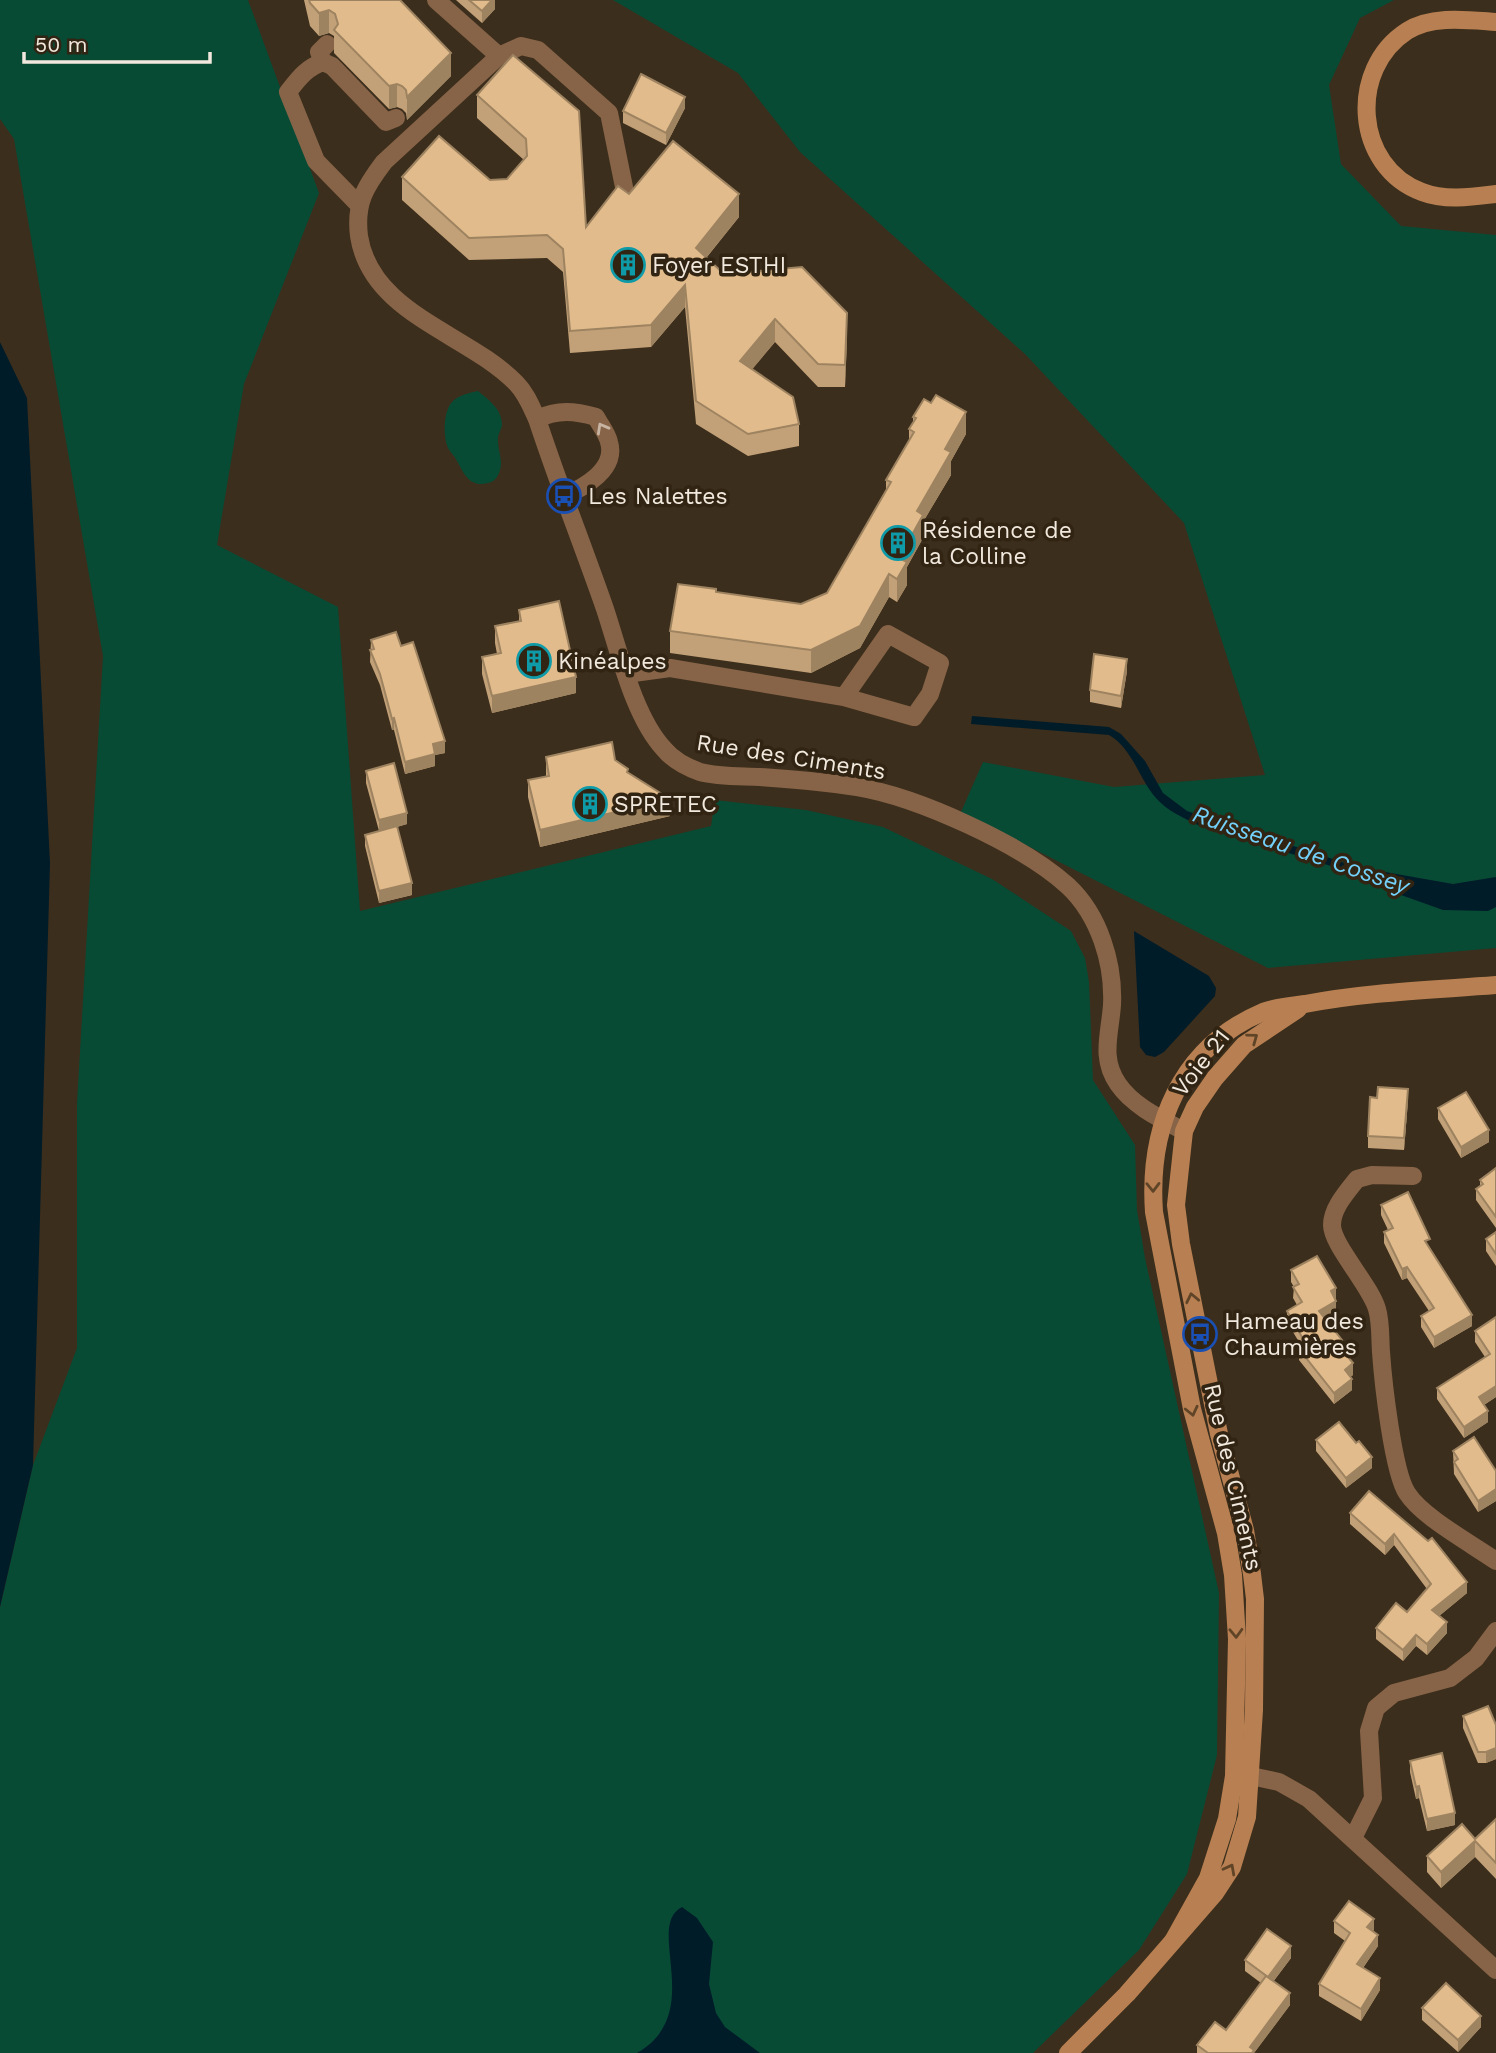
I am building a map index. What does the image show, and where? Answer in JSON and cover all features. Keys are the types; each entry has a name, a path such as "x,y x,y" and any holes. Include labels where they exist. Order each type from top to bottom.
{"main road":[{"path":"1496,22 1454,19 1408,30 1379,58 1367,90 1368,135 1377,156 1406,184 1423,193 1461,198 1496,194"},
{"path":"1308,1003 1331,998 1496,985"},
{"name":"Voie 21","path":"1163,1120 1180,1084 1197,1058 1218,1038 1236,1025 1266,1011 1308,1003"},
{"name":"Voie 21","path":"1184,1131 1195,1107 1215,1078 1244,1045 1308,1003"},
{"name":"Rue des Ciments","path":"1163,1120 1155,1146 1152,1182 1154,1213 1192,1409 1226,1533 1233,1575 1242,1776"},
{"name":"Rue des Ciments","path":"1184,1131 1176,1205 1181,1244 1219,1434 1245,1530 1252,1574 1254,1627 1242,1776"},
{"path":"1069,2053 1127,1994 1173,1941 1208,1878 1242,1776"}],"street":[{"path":"436,0 499,57"},
{"path":"370,98 330,58 302,73 288,92 316,162 359,205 369,183 384,162 499,57 521,46 538,50 609,113 624,187"},
{"name":"Rue des Ciments","path":"359,205 362,252 376,278 401,304 483,357 523,391 537,419 626,674 650,732 665,751 682,765 702,772 860,788 918,805 1010,846 1045,868 1069,888 1100,932 1107,955 1112,1005 1106,1048 1110,1069 1130,1098 1163,1120"},
{"path":"537,419 551,413 574,411 596,417 609,441 611,454 603,471 565,496"},
{"path":"626,674 670,668 844,697 914,717 930,694 940,663 888,634 844,697"},
{"path":"1163,1120 1184,1131"},
{"path":"1413,1177 1372,1175 1357,1179 1340,1201 1332,1227 1336,1240 1363,1280 1377,1310 1397,1463 1406,1492 1418,1507 1496,1561"},
{"path":"1353,1839 1373,1798 1368,1731 1376,1708 1394,1693 1450,1678 1476,1658 1496,1632"},
{"path":"1242,1776 1279,1782 1309,1799 1496,1970"}],"green space":[{"path":"0,0 248,0 319,193 244,384 217,545 338,607 360,911 711,826 715,800 806,810 883,827 992,879 1071,931 1085,958 1089,982 1093,1080 1135,1145 1137,1210 1145,1258 1219,1593 1217,1755 1187,1874 1139,1950 1033,2053 0,2053 0,1607 33,1465 77,1348 77,1103 103,656 14,139 0,119"},
{"path":"613,0 1394,0 1360,18 1329,85 1341,164 1401,226 1496,235 1496,948 1268,968 961,812 983,762 1114,787 1265,775 1184,523 1025,354 800,152 738,73"},
{"path":"478,391 497,410 502,425 498,439 501,461 499,473 494,481 482,484 472,482 465,475 448,448 445,430 447,410 453,401"}],"water":[{"path":"0,342 27,398 50,863 33,1465 0,1607"},
{"name":"Ruisseau de Cossey","path":"972,716 1109,727 1121,734 1145,761 1163,793 1187,811 1357,867 1453,884 1496,877 1496,907 1488,911 1443,910 1331,866 1198,825 1160,803 1124,748 1109,735 971,724"},
{"path":"1134,931 1209,976 1216,988 1215,996 1164,1052 1155,1057 1146,1055 1140,1047"},
{"path":"682,1907 697,1918 713,1942 709,1984 716,2013 725,2027 760,2053 637,2053 657,2036 668,2016 672,1994 669,1932 672,1917"}],"building":[{"path":"309,0 400,0 451,53 407,97 402,86 389,86 334,30 338,24 335,14 329,10 319,13"},
{"path":"469,0 492,0 482,11"},
{"name":"Foyer ESTHI","path":"513,55 579,111 586,227 618,186 629,194 673,141 739,194 696,248 724,274 802,267 847,313 845,365 818,364 775,319 740,361 793,397 799,424 748,434 696,401 685,285 651,325 570,331 563,249 547,235 469,238 402,177 439,136 490,180 507,179 527,156 526,139 477,95"},
{"path":"641,74 685,97 666,133 623,111"},
{"path":"936,395 966,412 945,449 951,452 917,511 923,515 899,558 907,562 897,579 889,574 860,626 811,650 670,631 678,584 801,604 827,593 891,482 886,480 914,432 909,429 916,418 913,417 924,399 931,403"},
{"name":"Kinéalpes","path":"559,601 576,677 492,696 482,657 501,653 495,626 521,621 519,610"},
{"path":"396,632 401,646 413,642 445,741 433,744 435,754 405,762 394,718 392,719 380,674 370,650 374,649 371,640"},
{"path":"1094,654 1127,659 1121,696 1090,690"},
{"name":"SPRETEC","path":"612,742 615,760 628,769 627,772 670,799 540,830 528,780 549,776 546,757"},
{"path":"394,763 407,813 379,820 366,771"},
{"path":"397,826 412,883 379,891 365,835"},
{"path":"1378,1087 1408,1089 1404,1138 1368,1136 1370,1097 1377,1098"},
{"path":"1466,1092 1489,1130 1461,1147 1438,1108"},
{"path":"1496,1168 1496,1217 1476,1189 1483,1184 1480,1180"},
{"path":"1408,1192 1430,1239 1425,1241 1472,1315 1434,1337 1421,1316 1434,1308 1407,1267 1402,1269 1384,1232 1393,1228 1381,1205"},
{"path":"1496,1232 1496,1254 1486,1239"},
{"path":"1317,1256 1336,1288 1331,1291 1336,1301 1319,1311 1342,1340 1337,1344 1353,1363 1345,1370 1352,1379 1334,1393 1299,1349 1306,1344 1287,1311 1302,1302 1293,1287 1299,1284 1291,1270"},
{"path":"1496,1317 1496,1386 1479,1397 1488,1411 1464,1427 1437,1388 1490,1354 1475,1331"},
{"path":"1339,1422 1372,1457 1346,1478 1316,1440"},
{"path":"1474,1437 1496,1471 1496,1489 1478,1501 1454,1462 1458,1459 1453,1451"},
{"path":"1369,1491 1428,1541 1432,1538 1467,1582 1432,1610 1447,1622 1427,1644 1416,1635 1403,1650 1376,1628 1396,1603 1407,1612 1431,1584 1394,1534 1385,1544 1350,1513"},
{"path":"1488,1706 1496,1725 1496,1748 1478,1752 1463,1716"},
{"path":"1442,1753 1455,1813 1427,1819 1410,1761"},
{"path":"1496,1819 1496,1863 1475,1841 1441,1872 1427,1856 1462,1824 1475,1839"},
{"path":"1349,1901 1374,1919 1367,1927 1378,1935 1357,1964 1380,1978 1361,2009 1319,1984 1350,1933 1334,1921"},
{"path":"1267,1929 1291,1946 1268,1977 1245,1960"},
{"path":"1266,1976 1290,1993 1250,2047 1254,2050 1252,2053 1208,2053 1197,2045 1215,2022 1226,2030"},
{"path":"1446,1983 1481,2016 1458,2040 1422,2008"}],"place":[{"name":"Foyer ESTHI","path":"628,265"},
{"name":"Les Nalettes","path":"564,496"},
{"name":"Résidence de la Colline","path":"898,543"},
{"name":"Kinéalpes","path":"534,661"},
{"name":"SPRETEC","path":"590,804"},
{"name":"Hameau des Chaumières","path":"1200,1334"}]}
